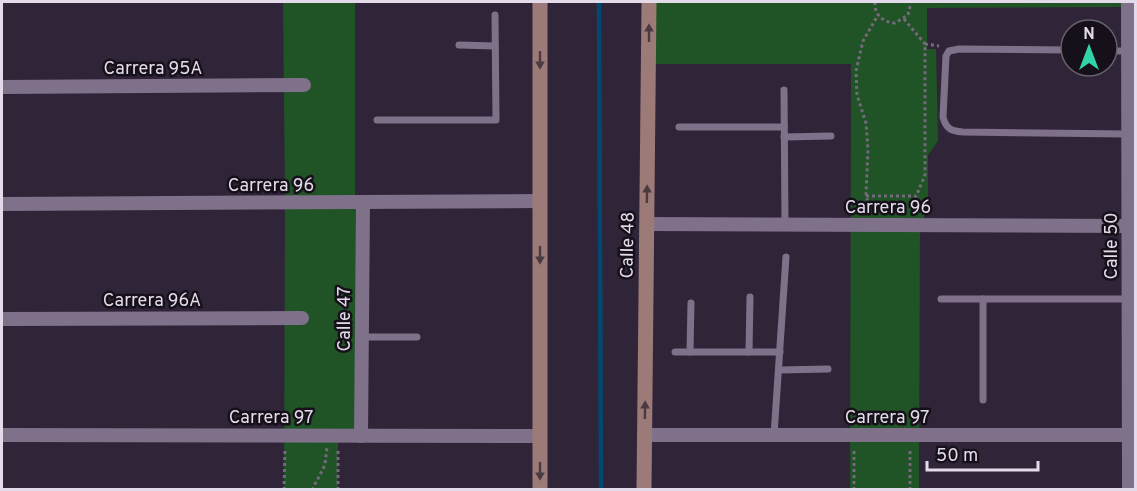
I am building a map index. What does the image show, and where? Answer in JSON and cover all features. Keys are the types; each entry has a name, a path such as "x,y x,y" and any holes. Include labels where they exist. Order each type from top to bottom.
{"main road":[{"path":"540,2 540,489"},
{"name":"Calle 48","path":"644,489 649,2"}],"street":[{"name":"Calle 50","path":"1128,2 1129,489"},
{"name":"Carrera 95A","path":"2,87 304,85"},
{"name":"Carrera 96","path":"2,204 540,201"},
{"name":"Calle 47","path":"361,436 363,203"},
{"name":"Carrera 96","path":"647,224 1129,226"},
{"name":"Carrera 96A","path":"2,319 303,318"},
{"name":"Carrera 97","path":"2,435 540,436"},
{"name":"Carrera 97","path":"644,435 1129,435"}],"lane":[{"path":"377,120 496,120 495,15"},
{"path":"459,45 495,45"},
{"path":"1059,50 959,49 949,51 946,56 943,117 945,126 952,131 1128,134"},
{"path":"1119,51 1128,51"},
{"path":"784,90 785,224"},
{"path":"679,127 784,127"},
{"path":"784,137 831,136"},
{"path":"774,435 786,256"},
{"path":"749,352 750,297"},
{"path":"941,299 1129,299"},
{"path":"983,299 983,400"},
{"path":"690,352 691,303"},
{"path":"361,337 417,337"},
{"path":"675,352 780,352"},
{"path":"779,370 828,369"}],"path":[{"path":"873,225 866,196 866,123 857,94 856,71 863,41 878,15 875,2"},
{"path":"878,15 890,22 904,19 910,10 911,2"},
{"path":"904,19 925,44 925,175 904,225"},
{"path":"925,44 935,44 949,51"},
{"path":"866,196 917,196"},
{"path":"284,489 285,435"},
{"path":"854,435 854,489"},
{"path":"910,435 910,489"},
{"path":"312,489 326,465 332,436"},
{"path":"332,436 338,489"}],"green space":[{"path":"283,2 355,2 355,202 363,203 361,436 338,436 338,489 284,489"},
{"path":"649,2 1128,2 1128,7 927,8 927,49 936,49 938,141 928,155 928,209 920,225 919,489 850,489 851,64 649,64"}],"waterway":[{"path":"599,2 601,490"}]}
